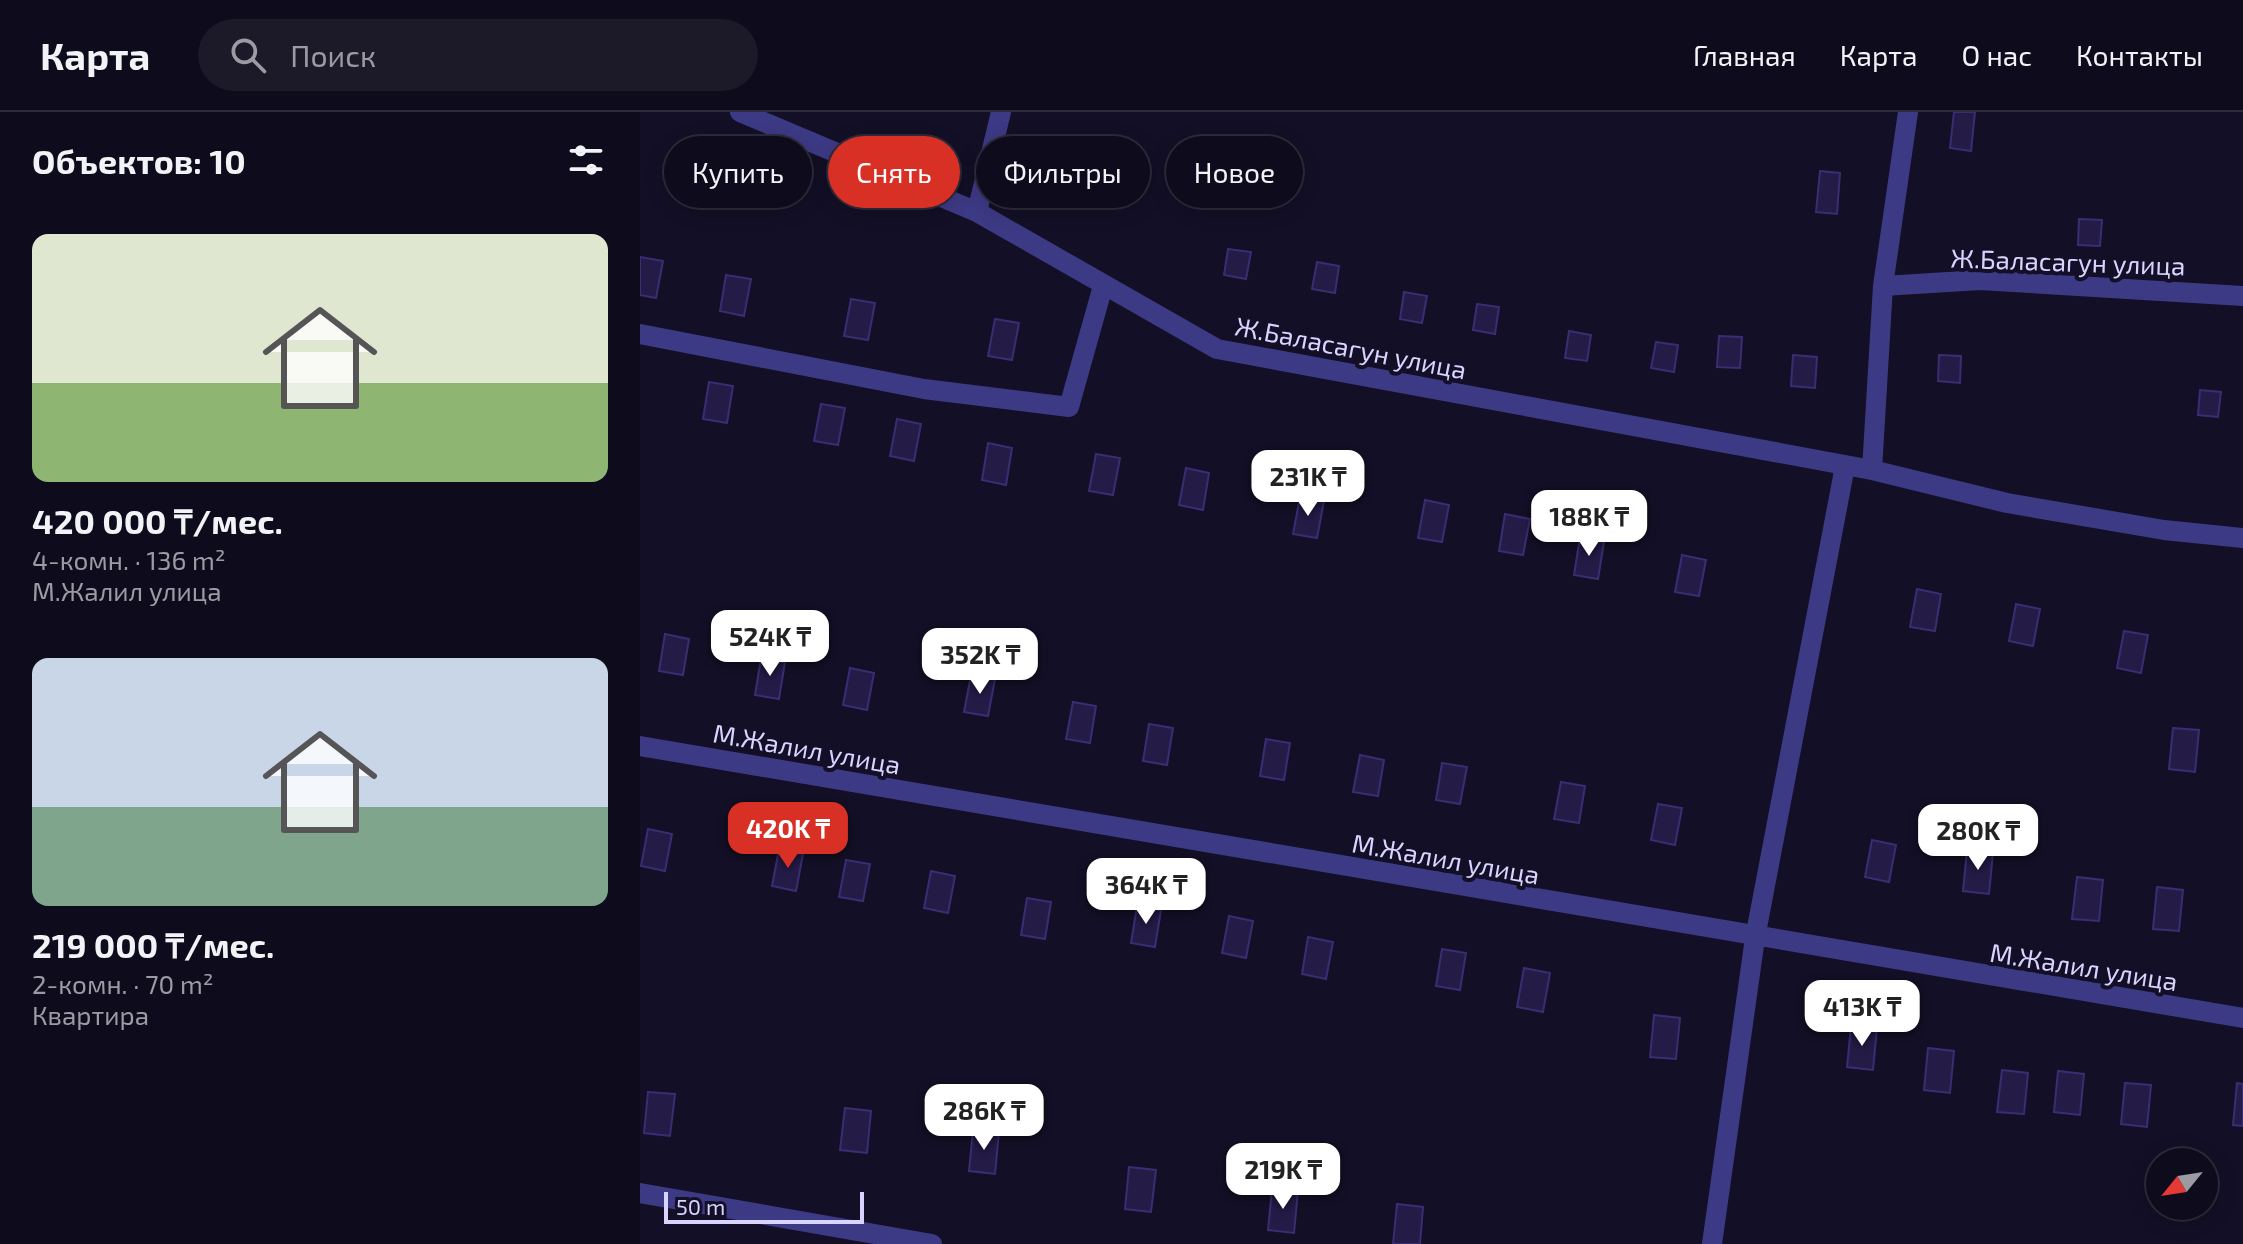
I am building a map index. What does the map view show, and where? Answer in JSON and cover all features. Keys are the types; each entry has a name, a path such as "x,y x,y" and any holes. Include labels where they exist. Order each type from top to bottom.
{"street":[{"name":"Ж.Баласагун улица","path":"740,112 977,212 1217,349 1872,470 2007,503 2164,530 2243,538"},
{"path":"977,212 1001,112"},
{"path":"1872,470 1883,286 1908,112"},
{"name":"Ж.Баласагун улица","path":"1883,286 1980,280 2243,296"},
{"path":"640,334 924,389 1069,407 1103,286"},
{"path":"1712,1244 1755,938 1845,466"},
{"name":"М.Жалил улица","path":"640,746 1755,938 2243,1018"},
{"path":"640,1193 932,1244"}],"building":[{"path":"1954,112 1975,112 1971,151 1950,148"},
{"path":"1820,171 1840,173 1837,214 1816,212"},
{"path":"2079,219 2102,220 2100,246 2078,245"},
{"path":"1228,249 1251,252 1246,279 1224,275"},
{"path":"640,257 663,261 656,298 640,295"},
{"path":"1317,262 1339,266 1335,293 1312,289"},
{"path":"726,275 751,279 744,316 720,311"},
{"path":"1404,292 1427,296 1422,323 1400,319"},
{"path":"851,299 875,303 868,340 844,336"},
{"path":"1477,304 1499,307 1495,334 1473,330"},
{"path":"995,319 1019,323 1012,360 988,356"},
{"path":"1569,331 1591,335 1587,361 1565,358"},
{"path":"1719,336 1742,337 1740,368 1717,367"},
{"path":"1656,342 1678,345 1674,372 1651,368"},
{"path":"1793,355 1817,357 1815,388 1791,386"},
{"path":"1939,355 1961,356 1960,383 1938,381"},
{"path":"709,382 733,386 727,423 703,419"},
{"path":"2200,390 2221,392 2218,417 2198,415"},
{"path":"821,404 845,408 838,445 814,441"},
{"path":"897,419 921,424 914,461 890,456"},
{"path":"988,443 1012,448 1006,485 982,480"},
{"path":"1096,454 1120,458 1113,495 1089,491"},
{"path":"1186,468 1209,473 1203,510 1179,505"},
{"path":"1300,497 1324,501 1317,538 1293,534"},
{"path":"1425,500 1449,505 1442,542 1418,538"},
{"path":"1505,514 1530,519 1523,555 1499,551"},
{"path":"1580,537 1604,542 1598,579 1574,575"},
{"path":"1682,555 1706,560 1699,596 1675,592"},
{"path":"1917,589 1941,594 1935,631 1910,627"},
{"path":"2016,604 2040,609 2033,646 2009,641"},
{"path":"2124,631 2148,635 2141,673 2117,668"},
{"path":"665,634 689,639 683,675 659,671"},
{"path":"761,658 785,662 779,699 755,695"},
{"path":"850,668 874,673 867,710 843,705"},
{"path":"971,675 995,679 988,716 964,712"},
{"path":"1073,702 1096,706 1090,743 1066,739"},
{"path":"1149,724 1173,728 1167,765 1143,761"},
{"path":"2173,728 2199,730 2195,772 2169,769"},
{"path":"1266,739 1290,743 1284,780 1260,776"},
{"path":"1360,755 1384,760 1378,796 1353,792"},
{"path":"1442,763 1467,767 1460,804 1436,800"},
{"path":"1561,782 1585,786 1579,823 1554,819"},
{"path":"1658,804 1682,808 1675,845 1651,840"},
{"path":"648,829 672,834 665,871 641,866"},
{"path":"1872,840 1896,845 1889,882 1865,877"},
{"path":"779,849 803,854 796,891 772,886"},
{"path":"1967,850 1993,853 1989,894 1963,891"},
{"path":"846,860 870,864 863,901 839,897"},
{"path":"931,871 955,876 948,913 924,908"},
{"path":"2077,877 2103,880 2099,921 2072,919"},
{"path":"2157,887 2183,890 2179,931 2153,929"},
{"path":"1027,898 1051,902 1045,939 1021,935"},
{"path":"1137,906 1161,910 1155,947 1131,943"},
{"path":"1229,916 1253,921 1246,958 1222,953"},
{"path":"1308,937 1333,942 1326,979 1302,974"},
{"path":"1442,949 1466,953 1460,990 1436,986"},
{"path":"1524,968 1550,973 1543,1012 1517,1007"},
{"path":"1654,1015 1680,1018 1676,1059 1650,1057"},
{"path":"1851,1026 1877,1028 1873,1070 1847,1067"},
{"path":"1928,1048 1954,1051 1950,1093 1924,1090"},
{"path":"2002,1070 2028,1073 2024,1114 1997,1112"},
{"path":"2058,1071 2084,1074 2080,1115 2054,1112"},
{"path":"2125,1083 2151,1085 2147,1127 2121,1124"},
{"path":"2237,1083 2243,1084 2243,1126 2233,1125"},
{"path":"648,1092 675,1094 670,1136 644,1133"},
{"path":"845,1108 871,1111 867,1153 840,1150"},
{"path":"973,1130 999,1132 995,1174 969,1171"},
{"path":"1129,1167 1156,1170 1151,1212 1125,1209"},
{"path":"1272,1189 1298,1191 1294,1233 1268,1230"},
{"path":"1397,1204 1423,1207 1420,1244 1393,1244"}]}
